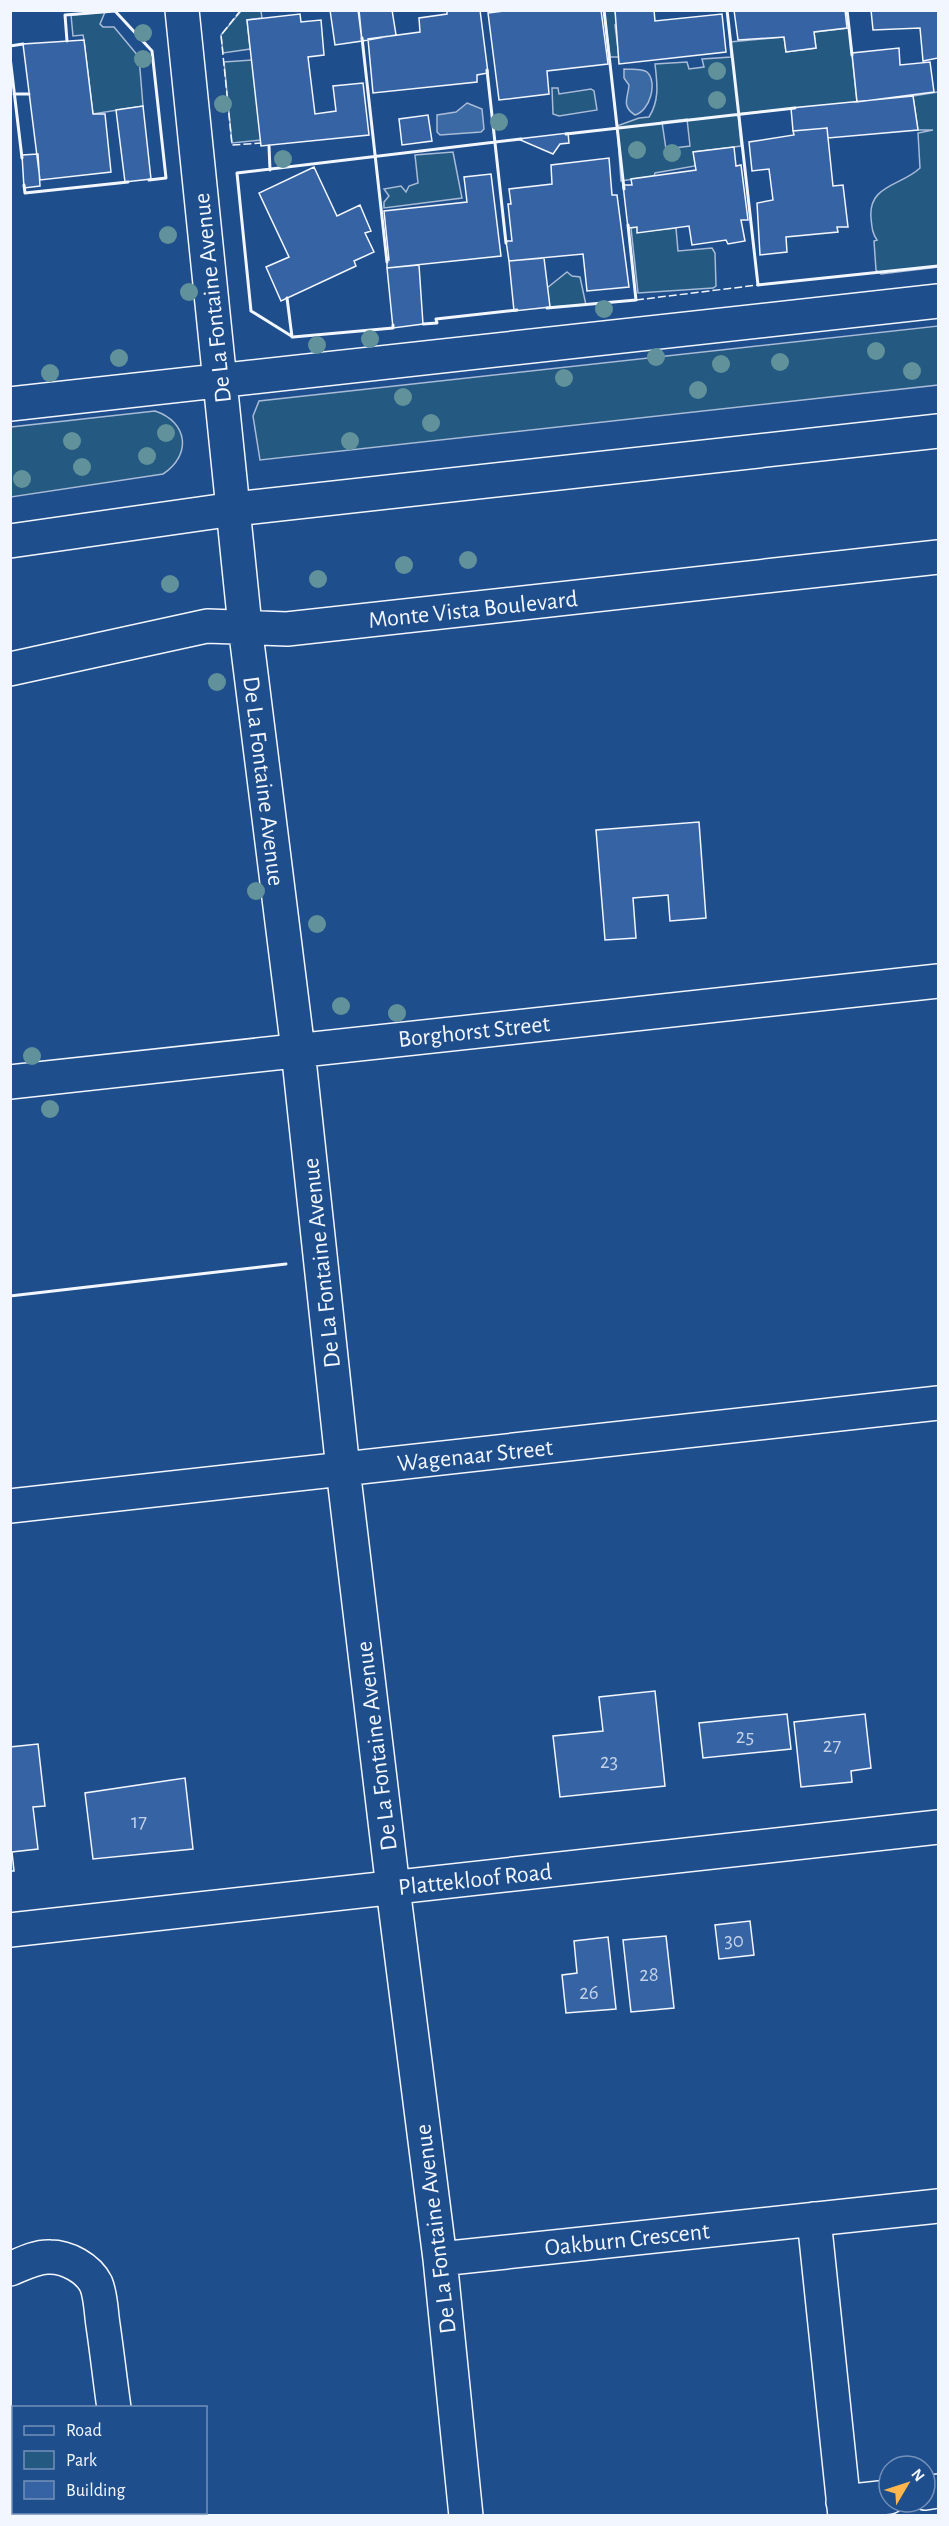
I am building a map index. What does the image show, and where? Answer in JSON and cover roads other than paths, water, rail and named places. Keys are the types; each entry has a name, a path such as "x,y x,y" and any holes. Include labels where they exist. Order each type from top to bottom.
{"street":[{"name":"De La Fontaine Avenue","path":"182,10 245,626 298,1050 343,1469 393,1888 440,2259 466,2516"},
{"path":"10,404 939,301"},
{"path":"10,542 234,509 939,431"},
{"name":"Monte Vista Boulevard","path":"10,669 207,626 287,629 330,625 939,557"},
{"name":"Borghorst Street","path":"10,1082 939,981"},
{"name":"Wagenaar Street","path":"10,1506 939,1403"},
{"name":"Plattekloof Road","path":"10,1930 939,1827"},
{"name":"Oakburn Crescent","path":"440,2259 939,2206"},
{"path":"814,2219 844,2509 877,2500"},
{"path":"10,2270 28,2261 50,2257 71,2262 92,2277 97,2286 114,2406"}]}
